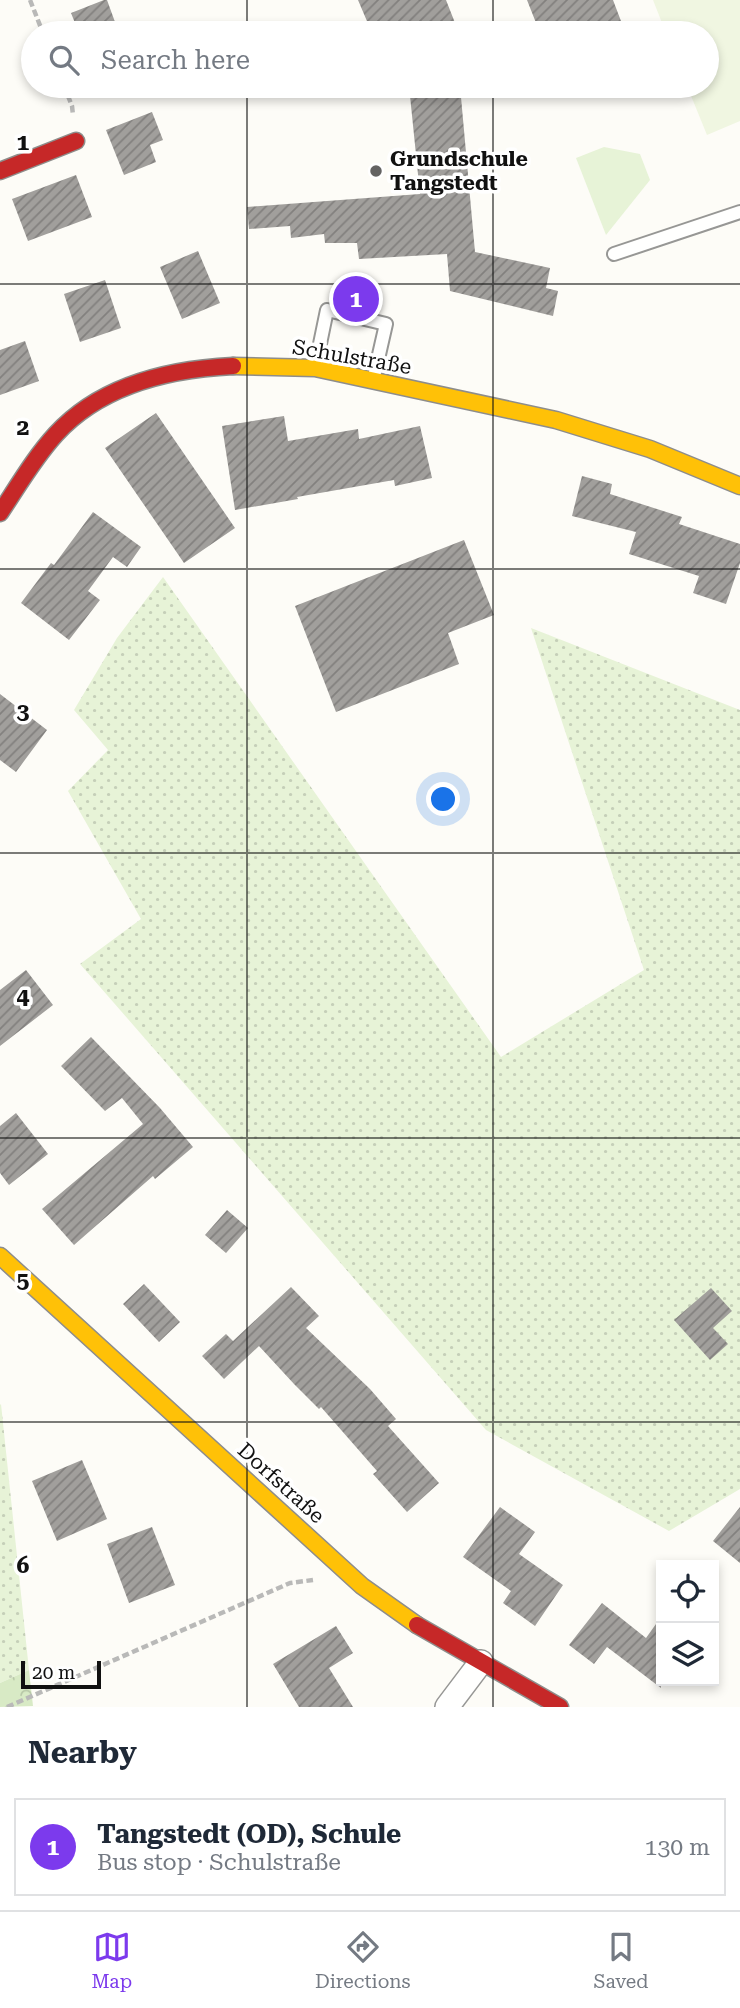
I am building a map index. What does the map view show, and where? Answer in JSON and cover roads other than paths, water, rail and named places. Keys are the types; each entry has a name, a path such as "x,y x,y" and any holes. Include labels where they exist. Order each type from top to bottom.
{"street":[{"path":"0,171 76,141"},
{"name":"Schulstraße","path":"0,513 42,452 66,424 112,392 188,369 230,365 315,368 556,420 650,449 740,486"},
{"name":"Dorfstraße","path":"0,1256 362,1586 418,1626 560,1707"},
{"path":"447,1707 481,1662"}],"lane":[{"path":"614,254 740,212"},
{"path":"315,368 327,310 386,324 373,381"}],"place":[{"name":"Grundschule Tangstedt","path":"376,171"},
{"name":"Tangstedt (OD), Schule","path":"356,299"}]}
